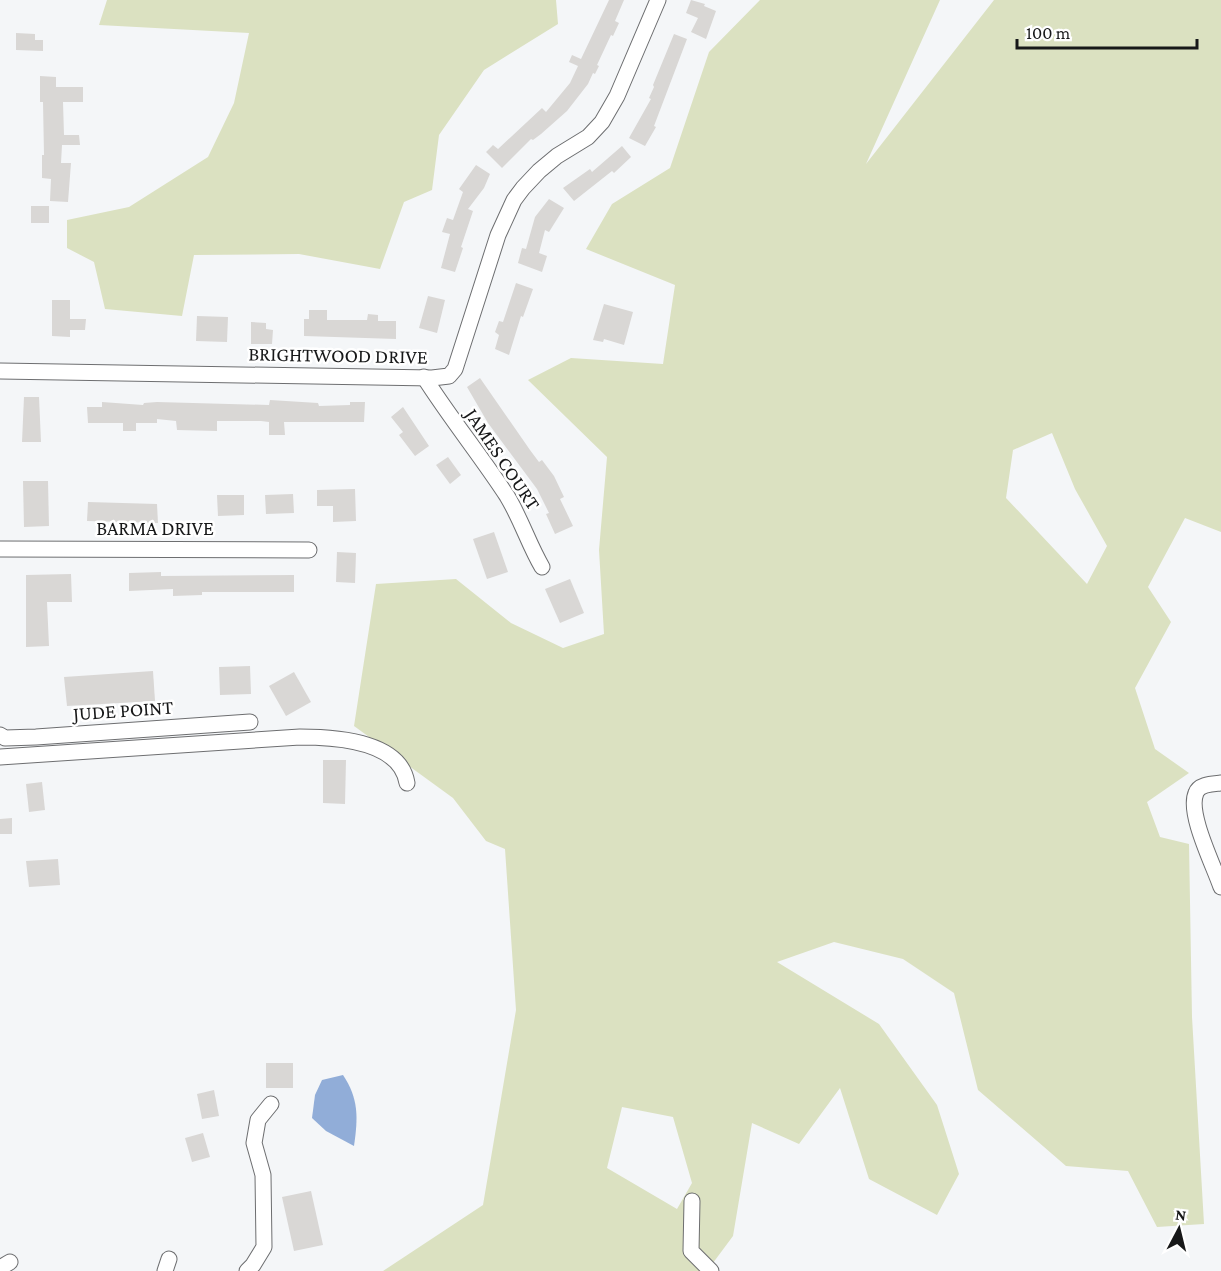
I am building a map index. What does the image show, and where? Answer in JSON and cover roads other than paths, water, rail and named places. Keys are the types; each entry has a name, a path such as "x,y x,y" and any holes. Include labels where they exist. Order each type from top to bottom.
{"street":[{"name":"BRIGHTWOOD DRIVE","path":"0,371 449,376 455,369 506,214 523,188 539,171 557,156 588,137 602,122 617,96 658,0"},
{"name":"JAMES COURT","path":"424,377 441,405 507,496 542,567"},
{"name":"BARMA DRIVE","path":"0,549 309,550"},
{"name":"JUDE POINT","path":"0,735 5,738 36,737 250,722"},
{"path":"0,757 328,737 358,742 379,750 401,765 405,770 407,783"},
{"path":"1221,783 1200,788 1196,793 1194,805 1196,821 1221,887"},
{"path":"247,1271 264,1247 263,1175 254,1143 258,1120 271,1104"},
{"path":"692,1201 692,1251 711,1271"}],"water":[{"path":"343,1075 355,1101 354,1146 326,1131 312,1118 315,1095 322,1080"}]}
